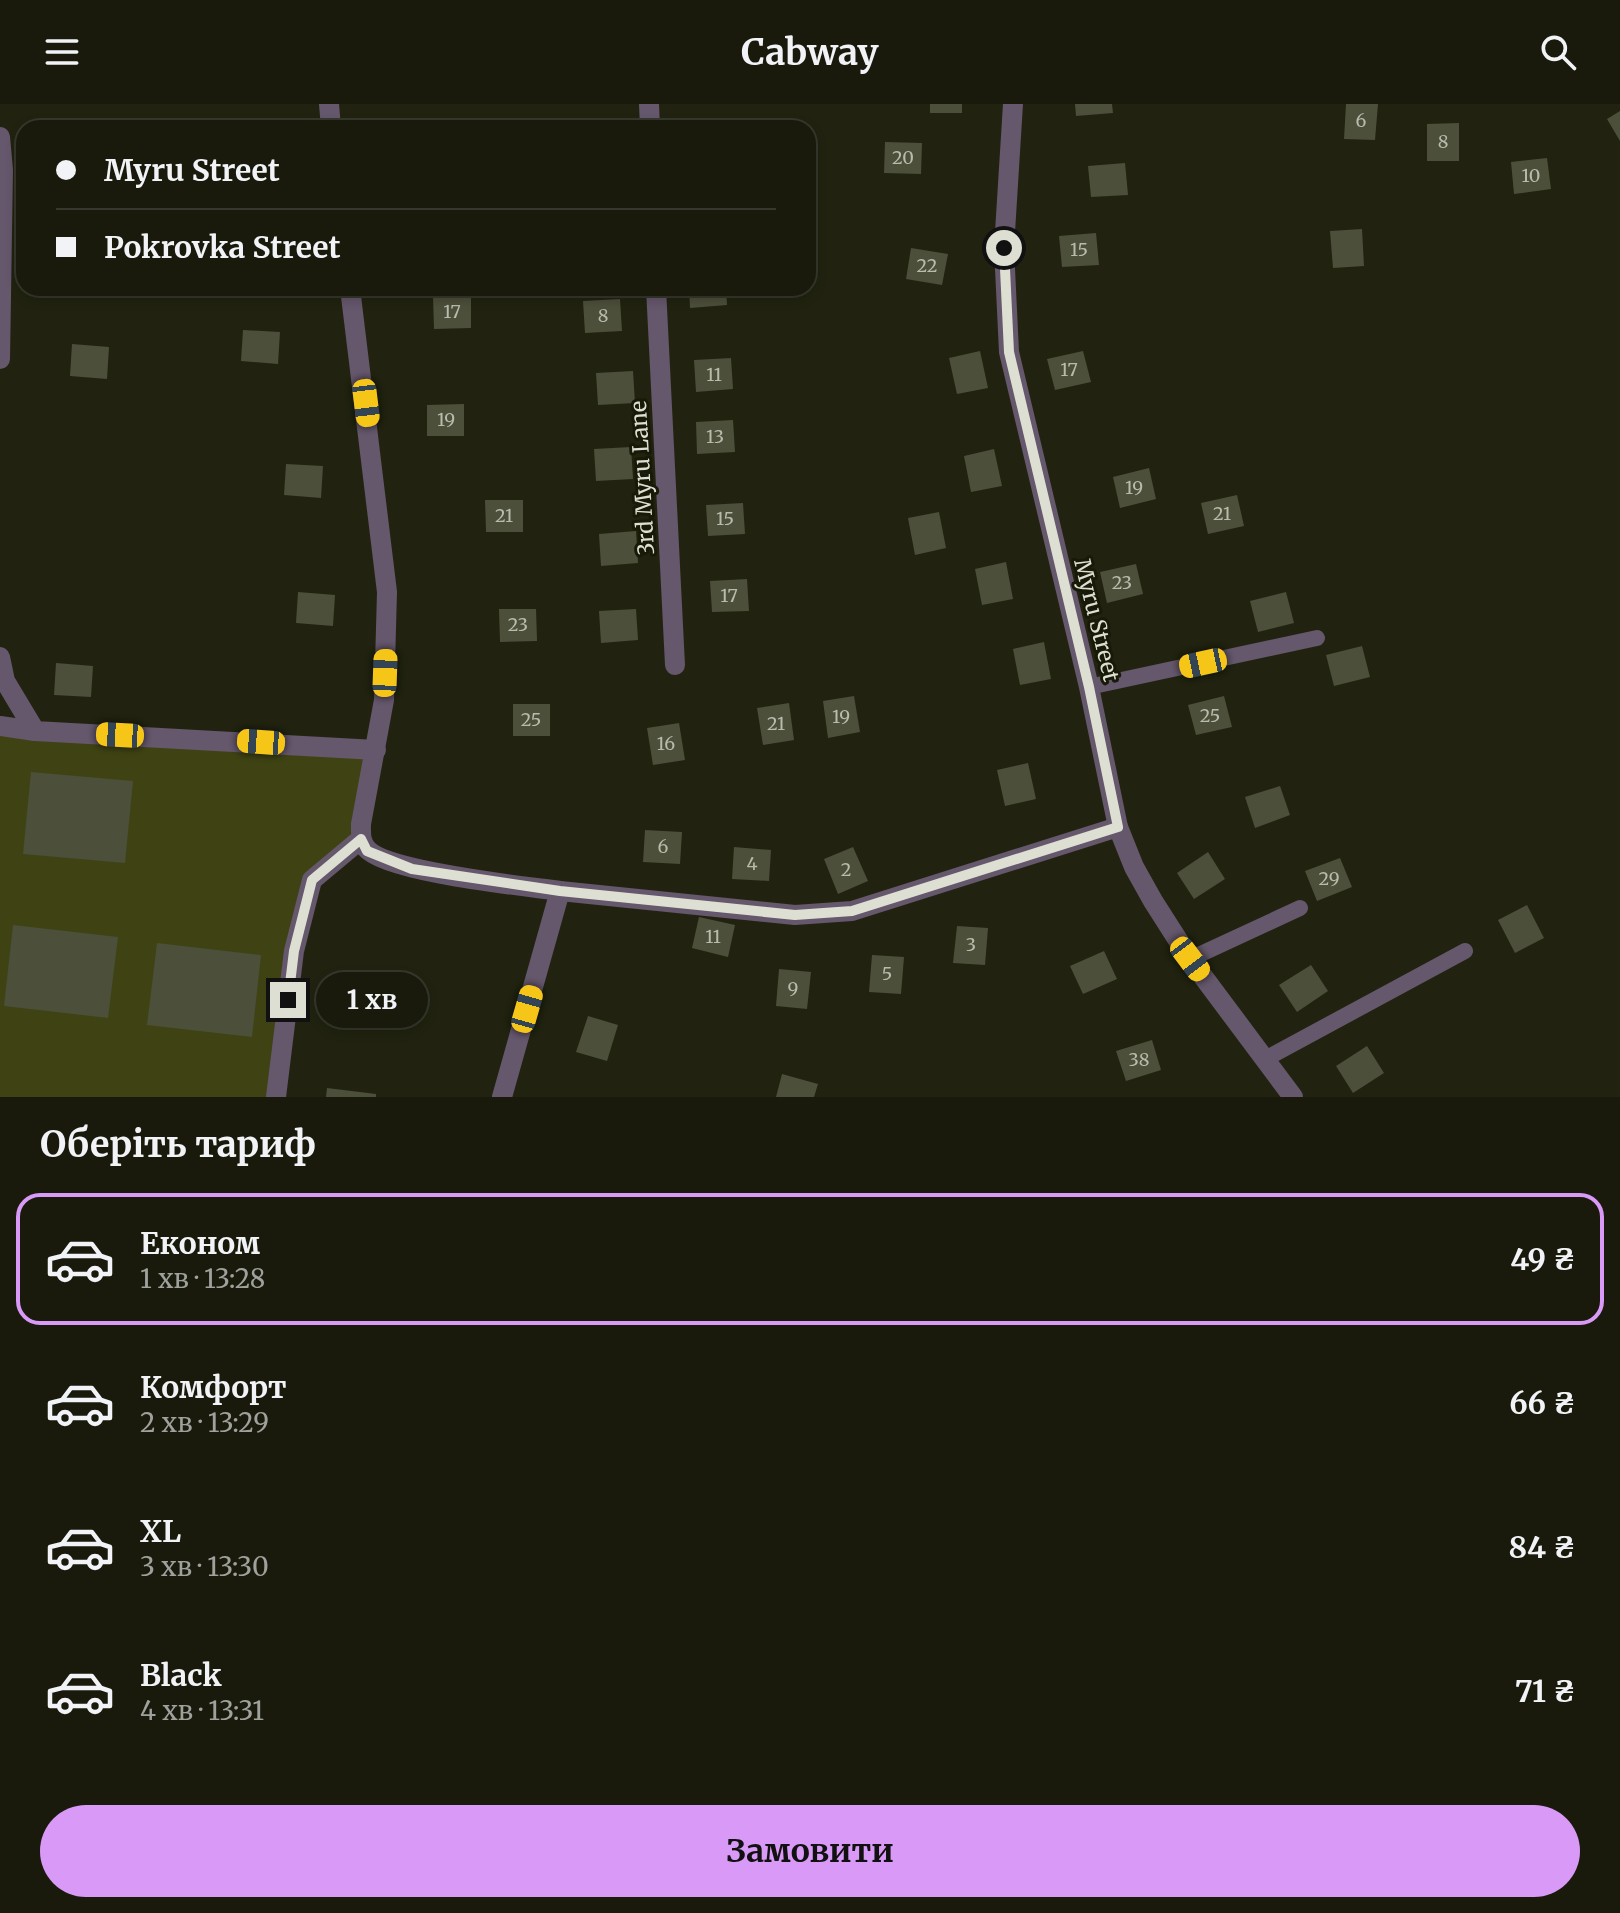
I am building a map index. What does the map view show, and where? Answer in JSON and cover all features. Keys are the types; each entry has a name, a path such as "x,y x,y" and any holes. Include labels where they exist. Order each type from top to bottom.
{"street":[{"name":"Myru Street","path":"1013,104 1004,248 1009,352 1089,687 1118,827 1146,890 1190,959 1293,1097"},
{"path":"0,137 3,170 0,359"},
{"path":"351,296 387,592 384,700 361,824 361,839 367,851 412,869 560,891 795,915 852,911 1118,827"},
{"name":"3rd Myru Lane","path":"656,296 675,665"},
{"path":"0,657 5,681 35,731"},
{"path":"0,726 35,731 376,750"},
{"path":"276,1097 294,951 312,880 361,839"},
{"path":"502,1097 560,891"}],"lane":[{"path":"1089,687 1317,638"},
{"path":"1190,959 1300,908"},
{"path":"1265,1059 1465,951"}],"green space":[{"path":"0,726 376,750 361,839 312,881 276,1097 0,1097"}],"building":[{"path":"930,104 962,104 962,113 930,113"},
{"path":"1075,104 1112,104 1113,113 1076,116"},
{"path":"1346,104 1378,104 1375,140 1344,139"},
{"path":"1620,111 1620,141 1607,119"},
{"path":"1459,123 1459,161 1427,161 1427,124"},
{"path":"885,142 922,143 921,174 884,173"},
{"path":"1547,158 1551,189 1514,194 1511,162"},
{"path":"1125,163 1128,195 1091,197 1088,166"},
{"path":"1362,229 1364,266 1333,268 1330,231"},
{"path":"1096,233 1099,265 1062,267 1059,236"},
{"path":"911,248 948,254 942,285 906,279"},
{"path":"433,296 471,296 471,328 434,329"},
{"path":"689,296 726,296 727,305 690,308"},
{"path":"620,299 622,331 585,333 583,301"},
{"path":"243,330 280,332 278,364 241,361"},
{"path":"72,344 109,347 107,379 70,376"},
{"path":"980,351 988,388 957,394 949,358"},
{"path":"1083,351 1091,382 1055,390 1047,359"},
{"path":"731,358 733,389 696,392 694,360"},
{"path":"633,371 635,403 598,405 596,373"},
{"path":"464,404 464,436 427,436 427,405"},
{"path":"733,420 735,452 697,454 696,422"},
{"path":"631,447 633,479 596,481 594,449"},
{"path":"994,449 1002,486 971,492 964,456"},
{"path":"286,464 323,466 321,498 284,495"},
{"path":"1149,468 1156,499 1120,508 1113,477"},
{"path":"1237,495 1244,526 1208,534 1201,503"},
{"path":"485,500 523,500 523,532 486,532"},
{"path":"743,503 745,534 708,536 706,505"},
{"path":"939,512 946,548 915,555 908,518"},
{"path":"636,531 638,563 601,566 599,534"},
{"path":"1006,562 1013,599 982,605 975,569"},
{"path":"1136,564 1143,594 1107,603 1100,572"},
{"path":"747,579 749,611 712,612 710,581"},
{"path":"298,592 335,595 333,626 296,623"},
{"path":"1286,592 1294,623 1258,632 1250,601"},
{"path":"499,609 536,609 537,641 500,642"},
{"path":"636,609 638,640 601,643 599,611"},
{"path":"1044,642 1051,679 1020,685 1013,649"},
{"path":"1362,646 1370,677 1334,686 1326,655"},
{"path":"56,663 93,666 91,697 54,695"},
{"path":"854,696 860,732 828,738 823,701"},
{"path":"1224,696 1232,727 1196,735 1188,705"},
{"path":"789,703 794,740 763,745 757,708"},
{"path":"513,704 550,704 550,736 513,736"},
{"path":"679,723 685,760 653,765 647,728"},
{"path":"1028,763 1036,799 1005,806 997,770"},
{"path":"31,772 133,781 125,863 23,854"},
{"path":"1280,786 1290,815 1255,828 1245,797"},
{"path":"645,830 682,832 680,864 643,862"},
{"path":"734,847 771,850 769,881 732,879"},
{"path":"853,847 868,881 838,894 824,859"},
{"path":"1208,852 1225,879 1194,899 1177,873"},
{"path":"1340,858 1352,887 1317,901 1305,871"},
{"path":"1527,905 1544,938 1515,953 1498,920"},
{"path":"699,917 735,925 728,957 692,948"},
{"path":"13,925 118,937 108,1018 4,1006"},
{"path":"957,926 988,928 985,965 953,963"},
{"path":"157,943 261,955 252,1037 147,1025"},
{"path":"1104,951 1117,979 1083,994 1070,966"},
{"path":"872,955 904,957 901,994 869,992"},
{"path":"1311,965 1328,991 1297,1012 1279,985"},
{"path":"779,969 811,972 807,1009 776,1006"},
{"path":"588,1016 618,1025 607,1061 576,1052"},
{"path":"1152,1040 1161,1070 1126,1081 1116,1051"},
{"path":"1367,1046 1384,1073 1353,1093 1336,1066"},
{"path":"782,1074 818,1084 814,1097 776,1097"},
{"path":"327,1088 376,1094 376,1097 326,1097"}],"route":[{"path":"288,1000 294,951 312,880 361,839 367,851 412,869 560,891 795,915 852,911 1118,827 1089,687 1009,352 1004,248"}]}
